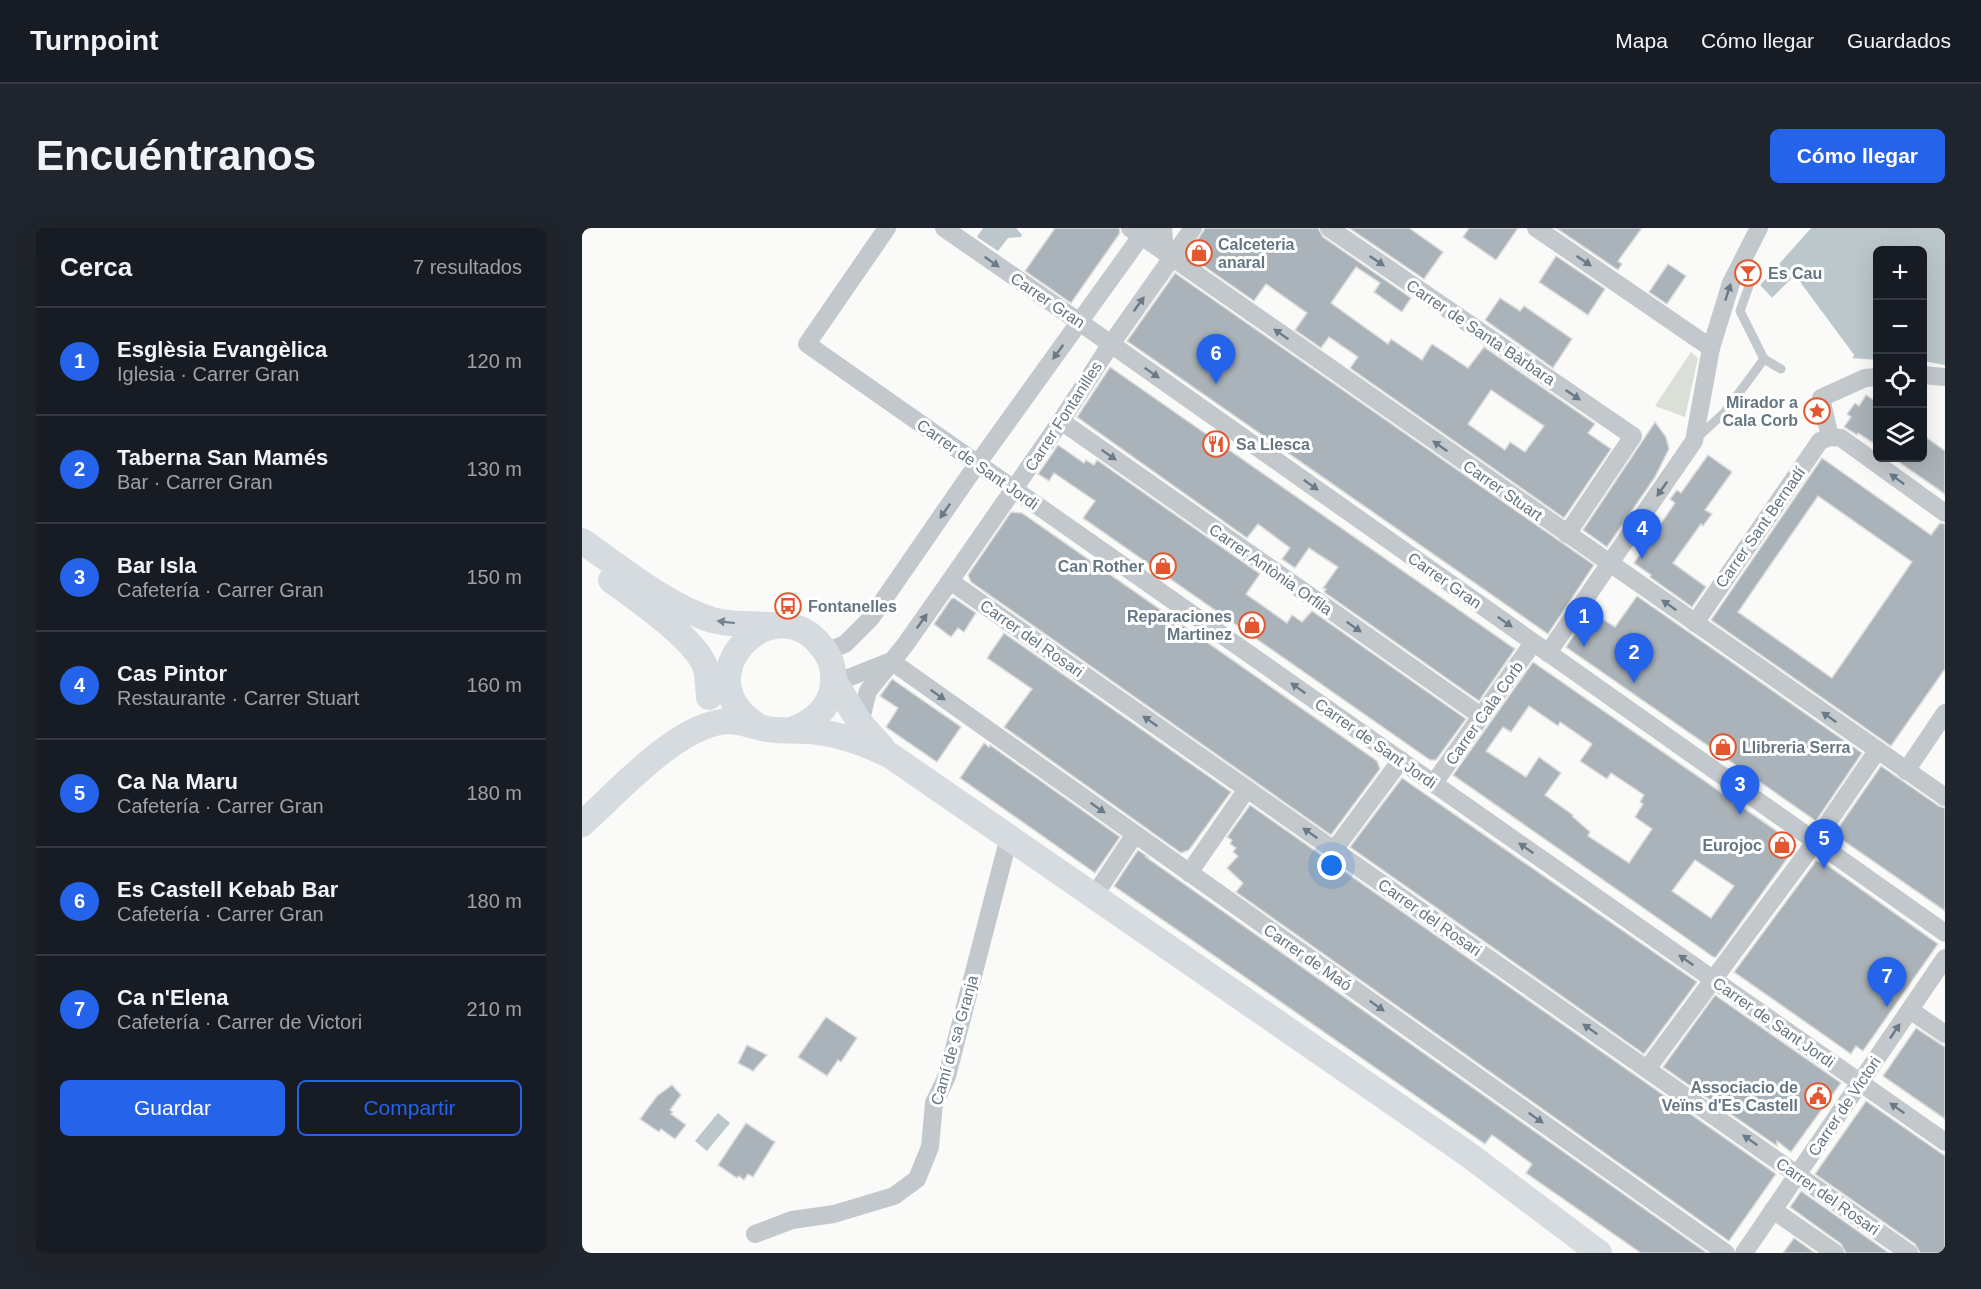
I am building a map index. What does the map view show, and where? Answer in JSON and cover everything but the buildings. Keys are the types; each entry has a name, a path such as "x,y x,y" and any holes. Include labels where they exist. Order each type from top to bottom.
{"main road":[{"path":"582,541 676,603 710,619 784,626 797,628 808,634 826,652 830,660 834,685 860,723 888,754"},
{"path":"582,559 662,618 690,644 706,667 709,697"},
{"path":"641,581 705,638 728,672 730,692 734,702 748,720 758,726"},
{"path":"658,755 709,697 728,672 733,656 747,638 765,628 784,626"},
{"path":"791,730 818,716 829,699 834,685"},
{"path":"582,824 674,741 717,723 730,721 774,730 840,735 861,742 888,754 1468,1155 1598,1253"}],"street":[{"name":"Carrer de Sant Jordi","path":"887,228 807,344 1945,1142"},
{"name":"Carrer Gran","path":"944,228 1945,933"},
{"path":"1163,228 1169,255"},
{"name":"Carrer Fontanilles","path":"860,723 868,691 905,645 1015,489 1169,255 1193,228"},
{"name":"Carrer de Santa Bàrbara","path":"1329,228 1633,436 1567,534"},
{"path":"1536,228 1711,348"},
{"path":"1694,441 1711,348 1731,284 1759,228"},
{"path":"826,652 845,644 871,618 1080,322 1140,231"},
{"name":"Carrer Stuart","path":"1140,231 1169,255 1945,797"},
{"path":"1927,375 1945,377"},
{"path":"1873,377 1865,378 1821,398 1830,437 1841,438 1945,513"},
{"name":"Carrer Antònia Orfila","path":"1060,422 1481,716"},
{"name":"Carrer Sant Bernadí","path":"1695,623 1820,441 1830,437"},
{"name":"Carrer Cala Corb","path":"1434,783 1481,716 1541,648 1609,564 1694,441"},
{"name":"Carrer del Rosari","path":"950,581 1909,1253"},
{"name":"Carrer Fontanilles","path":"834,685 891,661"},
{"name":"Carrer de Maó","path":"891,661 1726,1253"},
{"path":"1905,771 1945,713"},
{"path":"1647,1069 1815,842 1877,751"},
{"path":"1334,850 1401,760"},
{"path":"1189,873 1247,789"},
{"path":"1094,896 1135,834"},
{"name":"Camí de sa Granja","path":"755,1234 792,1220 834,1214 894,1196 917,1179 930,1147 934,1103 947,1076 1009,837"},
{"name":"Carrer de Victori","path":"1744,1253 1945,958"},
{"path":"1910,1010 1945,1034"},
{"path":"1773,1210 1835,1253"}],"lane":[{"path":"1749,286 1740,311 1764,359 1781,369"},
{"name":"Carrer Cala Corb","path":"1694,441 1725,412 1764,359"}],"shaded area":[{"path":"983,228 1016,228 1022,235 1008,238 998,251 977,237"},
{"path":"1811,228 1945,228 1945,365 1927,362 1927,246 1873,246 1873,360 1852,358 1854,355 1795,276 1772,298 1760,285"},
{"path":"1691,352 1698,358 1685,417 1655,406"},
{"path":"718,1113 730,1123 707,1151 695,1141"}],"pier":[{"path":"1807,228 1811,228 1760,285 1772,298 1795,275 1854,355 1850,359 1851,355 1795,280 1772,301 1757,286"}],"place":[{"name":"Calceteria anaral","path":"1199,253"},
{"name":"Es Cau","path":"1748,273"},
{"name":"Es Castell Kebab Bar","path":"1216,384"},
{"name":"Mirador a Cala Corb","path":"1817,411"},
{"name":"Sa Llesca","path":"1216,444"},
{"name":"Cas Pintor","path":"1642,559"},
{"name":"Can Rother","path":"1163,566"},
{"name":"Fontanelles","path":"788,606"},
{"name":"Reparaciones Martinez","path":"1252,625"},
{"name":"Esglèsia Evangèlica","path":"1584,647"},
{"name":"Taberna San Mamés","path":"1634,683"},
{"name":"Llibreria Serra","path":"1723,747"},
{"name":"Bar Isla","path":"1740,815"},
{"name":"Eurojoc","path":"1782,845"},
{"name":"Ca Na Maru","path":"1824,869"},
{"name":"Ca n'Elena","path":"1887,1007"},
{"name":"Associacio de Veïns d'Es Castell","path":"1818,1096"}]}
